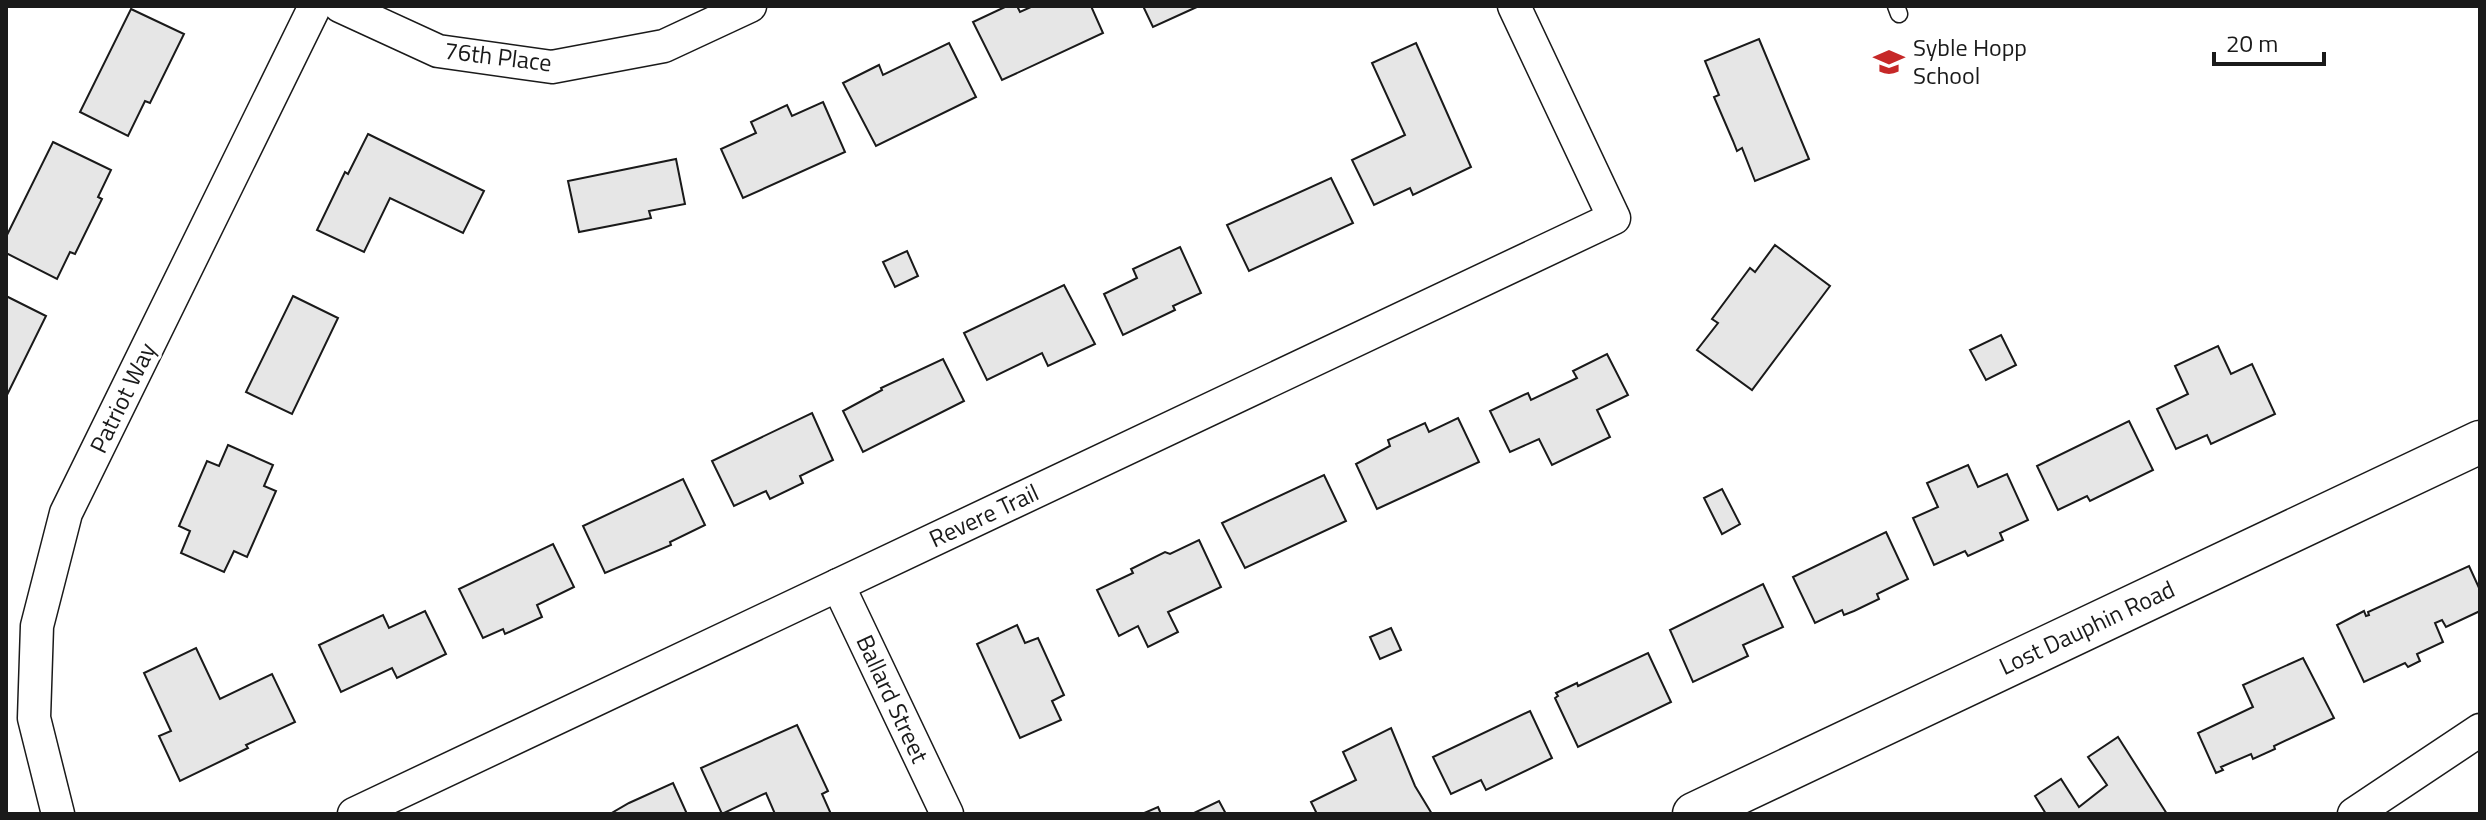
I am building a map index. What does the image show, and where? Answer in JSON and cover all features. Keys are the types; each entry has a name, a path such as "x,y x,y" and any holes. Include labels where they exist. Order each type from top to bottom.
{"street":[{"name":"Patriot Way","path":"58,814 34,718 37,626 66,513 315,6"},
{"name":"76th Place","path":"340,6 438,51 552,67 664,46 750,6"},
{"name":"Revere Trail","path":"354,814 1614,218 1514,6"},
{"name":"Lost Dauphin Road","path":"1694,814 2480,442"},
{"name":"Ballard Street","path":"838,585 947,814"},
{"path":"2354,814 2480,730"}],"building":[{"path":"1007,6 1017,6 1020,12 1033,6 1091,6 1103,33 1002,80 973,22"},
{"path":"1143,6 1199,6 1153,27"},
{"path":"131,9 184,34 150,103 145,101 128,136 80,112"},
{"path":"1759,39 1809,159 1755,181 1742,148 1737,151 1714,97 1719,95 1705,61"},
{"path":"949,43 976,97 876,146 843,83 879,65 883,75"},
{"path":"1416,43 1471,167 1413,195 1410,188 1374,205 1352,160 1405,135 1372,63"},
{"path":"823,102 845,152 743,198 721,149 756,133 751,122 787,105 792,116"},
{"path":"368,134 484,191 463,233 390,198 364,252 317,230 345,172 348,174"},
{"path":"53,142 111,170 98,197 102,199 75,254 70,252 57,279 6,253 6,237"},
{"path":"676,159 685,204 649,211 651,218 579,232 568,181"},
{"path":"1331,178 1353,223 1249,271 1227,225"},
{"path":"1775,245 1830,286 1752,390 1697,350 1718,323 1712,319 1750,268 1755,272"},
{"path":"1180,247 1201,293 1173,306 1175,310 1123,335 1104,294 1137,278 1133,269"},
{"path":"907,251 918,276 895,287 883,262"},
{"path":"1064,285 1095,344 1048,366 1042,353 987,380 964,333"},
{"path":"6,296 46,316 6,397"},
{"path":"293,296 338,318 292,414 246,392"},
{"path":"2001,335 2016,365 1986,380 1970,350"},
{"path":"2218,346 2231,374 2252,364 2275,414 2211,444 2207,435 2176,449 2157,409 2188,394 2175,366"},
{"path":"1607,354 1628,395 1597,410 1610,437 1552,465 1539,439 1510,452 1490,411 1528,393 1531,400 1577,378 1573,371"},
{"path":"943,359 964,401 863,452 843,411 881,388"},
{"path":"812,413 833,460 800,476 803,483 770,499 766,491 734,506 712,461"},
{"path":"1458,418 1479,462 1377,509 1356,464 1390,446 1388,440 1425,423 1429,432"},
{"path":"2129,421 2153,470 2090,501 2087,496 2058,510 2037,466"},
{"path":"228,445 273,465 264,486 276,491 247,557 234,551 224,572 181,553 190,531 179,526 207,461 219,466"},
{"path":"1968,465 1978,487 2007,474 2028,520 2000,533 2003,540 1968,556 1965,551 1934,565 1913,518 1938,507 1927,483"},
{"path":"1324,475 1346,521 1245,568 1222,523"},
{"path":"683,479 705,525 670,542 671,545 605,573 583,526"},
{"path":"1722,489 1740,524 1722,534 1704,498"},
{"path":"1886,532 1908,579 1877,594 1879,599 1854,611 1844,615 1842,610 1815,623 1793,577"},
{"path":"1199,540 1221,587 1168,612 1178,632 1148,647 1138,626 1119,636 1097,590 1133,573 1131,569 1165,552 1170,554"},
{"path":"553,544 574,587 537,605 542,617 505,634 503,629 483,638 459,589"},
{"path":"2469,566 2480,590 2480,611 2446,627 2442,620 2435,623 2443,642 2417,654 2420,661 2408,667 2405,663 2364,682 2337,625 2364,611 2366,616 2369,615 2368,612"},
{"path":"1763,584 1783,627 1743,645 1748,656 1693,682 1670,630"},
{"path":"425,611 446,654 397,678 392,668 341,692 319,645 383,615 389,628"},
{"path":"1017,625 1025,643 1038,638 1064,695 1052,701 1061,720 1020,738 977,644"},
{"path":"1391,628 1401,650 1380,659 1370,637"},
{"path":"196,648 220,699 272,674 295,722 180,781 159,736 171,731 144,673"},
{"path":"1648,653 1671,702 1578,747 1555,698 1558,696 1556,693"},
{"path":"2303,658 2334,718 2253,759 2251,754 2221,767 2223,770 2216,773 2198,733 2253,707 2243,685"},
{"path":"1530,711 1552,758 1486,790 1481,780 1451,794 1433,757"},
{"path":"797,725 828,791 822,794 831,814 775,814 766,793 722,814 701,768"},
{"path":"1391,728 1415,786 1432,814 1317,814 1311,802 1356,780 1343,752"},
{"path":"2118,737 2167,814 2046,814 2035,796 2061,779 2079,807 2107,785 2088,757"},
{"path":"673,783 687,814 610,814 629,803"},
{"path":"1219,801 1226,814 1192,814"},
{"path":"1158,807 1161,814 1142,814"}],"place":[{"name":"Syble Hopp School","path":"1889,62"}]}
